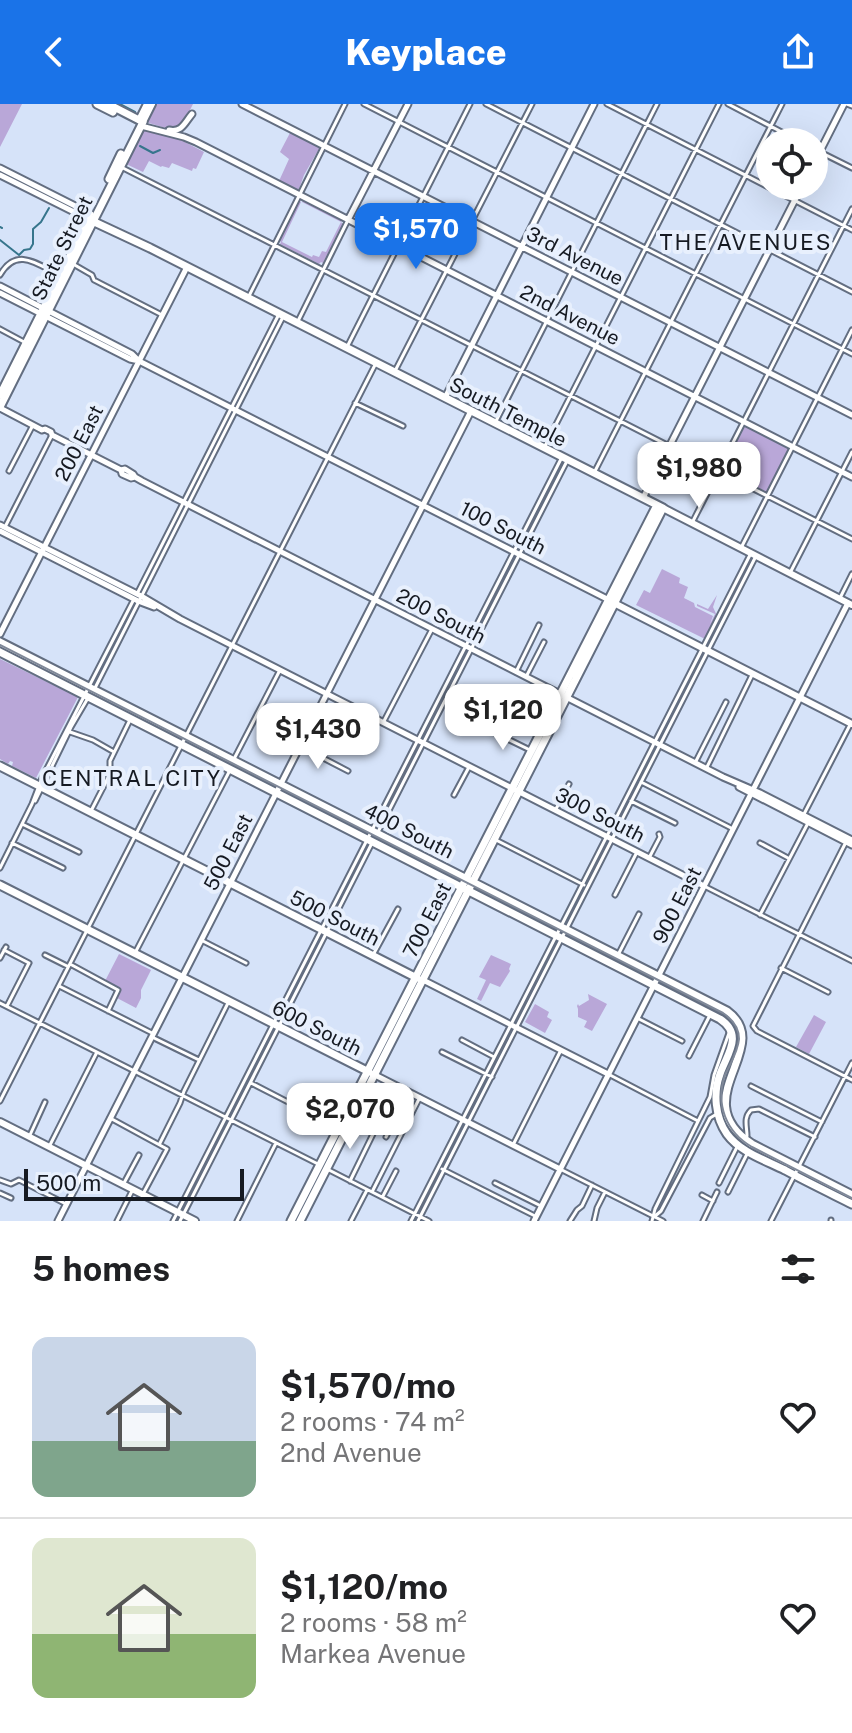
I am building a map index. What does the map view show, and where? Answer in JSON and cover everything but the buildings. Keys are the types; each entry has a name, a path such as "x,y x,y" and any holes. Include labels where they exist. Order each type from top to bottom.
{"main road":[{"path":"97,104 140,123"},
{"path":"108,104 140,123"},
{"name":"State Street","path":"0,395 72,264 150,104"},
{"name":"State Street","path":"0,407 60,276 121,167 140,123"},
{"name":"South Temple","path":"92,218 850,604"},
{"name":"700 East","path":"470,880 660,507"},
{"name":"100 South","path":"612,602 851,724"},
{"name":"400 South","path":"0,642 182,744 281,784 722,1008 738,1021 742,1030 743,1042 726,1089 731,1122 746,1139"},
{"name":"400 South","path":"0,652 186,736 277,792 729,1026"},
{"name":"700 East","path":"291,1221 323,1167 465,888 494,839 531,751 563,696"},
{"name":"500 South","path":"0,766 419,979"},
{"name":"600 South","path":"0,885 371,1073"},
{"path":"729,1026 732,1042 716,1090 718,1114 727,1134 748,1152 852,1195"},
{"name":"700 East","path":"301,1219 343,1120 371,1073"},
{"path":"0,1122 195,1221"},
{"path":"746,1139 852,1204"}],"street":[{"name":"3rd Avenue","path":"242,104 852,415"},
{"path":"248,298 345,104"},
{"path":"364,104 852,354"},
{"path":"297,323 408,104"},
{"path":"346,348 470,104"},
{"path":"486,104 852,292"},
{"path":"395,373 532,104"},
{"path":"445,398 594,104"},
{"path":"607,104 756,180"},
{"path":"495,423 657,104"},
{"path":"544,448 719,104"},
{"path":"728,104 774,128"},
{"path":"594,473 782,104"},
{"path":"828,134 848,105"},
{"path":"179,133 196,106"},
{"name":"2nd Avenue","path":"140,123 179,133 852,477"},
{"path":"828,156 852,168"},
{"path":"121,167 852,539"},
{"name":"South Temple","path":"1,172 92,218"},
{"path":"643,498 794,200 852,230"},
{"path":"692,523 852,209"},
{"path":"0,275 9,263 22,259 60,276"},
{"path":"72,264 92,275 94,280 162,315"},
{"name":"200 East","path":"0,634 187,267"},
{"name":"100 South","path":"0,286 44,313"},
{"name":"100 South","path":"0,293 132,354 139,361 612,602"},
{"path":"41,786 281,315"},
{"path":"0,329 26,343"},
{"path":"741,548 852,330"},
{"path":"0,1101 376,363"},
{"path":"355,403 403,426"},
{"name":"200 South","path":"0,407 850,840"},
{"name":"500 East","path":"58,1221 471,411"},
{"path":"9,471 33,425"},
{"path":"2,528 52,435"},
{"path":"790,573 852,452"},
{"path":"325,931 335,902 359,863 565,458"},
{"name":"300 South","path":"2,528 852,961"},
{"path":"564,928 572,904 630,804 672,708 754,554"},
{"path":"840,598 852,574"},
{"name":"900 East","path":"535,1219 850,604"},
{"path":"516,672 539,625"},
{"path":"383,723 432,629"},
{"path":"526,677 544,642"},
{"path":"135,953 280,670"},
{"path":"706,768 753,673"},
{"path":"411,1221 418,1217 486,1074 547,968 564,928 599,866 624,803 677,711 688,683"},
{"path":"0,868 89,692"},
{"path":"695,763 726,702"},
{"path":"672,708 677,711"},
{"path":"91,811 110,774 109,762 131,718"},
{"path":"760,915 790,859 805,819 851,724"},
{"path":"487,729 531,751"},
{"path":"69,731 114,752"},
{"path":"300,746 348,771"},
{"path":"454,795 469,766"},
{"path":"638,776 733,829"},
{"path":"555,810 569,784"},
{"path":"624,803 675,823"},
{"path":"22,824 79,852"},
{"path":"649,858 659,834"},
{"path":"494,839 588,887"},
{"path":"850,840 753,1023 757,1031 852,1080"},
{"path":"12,843 63,868"},
{"path":"760,843 790,859"},
{"path":"615,895 637,852"},
{"path":"594,863 599,866"},
{"path":"181,1216 226,1118 341,905 348,884"},
{"path":"335,902 341,905"},
{"path":"572,904 578,907"},
{"path":"373,955 398,909"},
{"path":"618,955 639,914"},
{"path":"479,1094 492,1077 529,990 560,936"},
{"path":"201,940 246,963"},
{"path":"0,958 5,948 29,963 7,1006"},
{"path":"45,955 118,990 108,1011"},
{"path":"541,966 547,968"},
{"path":"781,968 828,992"},
{"name":"500 South","path":"419,979 698,1121"},
{"path":"59,986 199,1060"},
{"path":"529,990 534,993"},
{"path":"160,1143 229,1001"},
{"path":"0,1003 429,1221"},
{"path":"689,1056 711,1014"},
{"path":"637,1018 682,1041"},
{"path":"173,1221 181,1216 251,1083 276,1025"},
{"path":"653,1219 655,1209 710,1097 729,1026"},
{"path":"462,1040 502,1056"},
{"path":"513,1145 561,1050"},
{"path":"49,1147 97,1052"},
{"path":"442,1052 492,1077"},
{"path":"771,1221 852,1063"},
{"name":"600 South","path":"371,1073 653,1219 663,1221"},
{"path":"251,1083 293,1103 303,1100 343,1120"},
{"path":"751,1086 822,1122"},
{"path":"386,1137 409,1092"},
{"path":"351,1221 420,1097"},
{"path":"29,1136 45,1102"},
{"path":"746,1139 745,1123 749,1112 759,1109 815,1137"},
{"path":"653,1219 665,1205 711,1117 718,1114"},
{"path":"110,1118 167,1149 143,1194"},
{"path":"350,1181 373,1134"},
{"path":"237,1221 276,1143"},
{"path":"719,1183 738,1145"},
{"path":"728,1192 748,1152"},
{"path":"124,1184 139,1155"},
{"path":"442,1168 535,1219"},
{"path":"383,1197 396,1171"},
{"path":"0,1180 11,1184 17,1181 66,1204"},
{"path":"495,1183 541,1206"},
{"path":"570,1221 582,1206 592,1185"},
{"path":"117,1221 133,1189"},
{"path":"594,1221 605,1192"},
{"path":"703,1221 717,1192"},
{"path":"0,1193 11,1198"},
{"path":"702,1195 713,1201"}],"shaded area":[{"path":"0,104 22,104 0,147"},
{"path":"154,104 193,104 182,126 172,130 149,123 147,118"},
{"path":"144,130 181,140 204,152 196,169 192,171 172,163 169,168 161,167 149,161 143,172 126,164"},
{"path":"291,131 320,147 297,190 279,181 289,159 280,152"},
{"path":"299,201 282,242 312,257 326,252 341,222 343,224 323,263 319,264 280,244 279,240"},
{"path":"302,202 342,220 341,222"},
{"path":"745,426 789,448 767,492 722,470"},
{"path":"662,569 680,578 679,583 688,587 684,598 713,616 710,624 715,614 697,604 708,609 717,595 713,607 717,616 705,639 636,605 644,590 650,593"},
{"path":"0,659 78,697 36,778 12,766 13,762 8,764 0,759"},
{"path":"119,954 151,970 136,1008 117,998 120,989 105,981"},
{"path":"491,955 511,964 510,971 500,987 490,983 481,1001 477,999 486,980 479,977"},
{"path":"588,994 607,1004 592,1031 584,1027 587,1021 578,1017 577,1006 589,1000"},
{"path":"535,1004 549,1012 547,1017 552,1020 545,1033 525,1022"},
{"path":"814,1015 826,1022 809,1054 796,1047"}],"waterway":[{"path":"120,104 135,112"},
{"path":"140,146 153,153 160,150"},
{"path":"0,240 19,255 30,249 33,229 49,208"}],"tram line":[{"path":"0,645 723,1013 734,1024 739,1039 725,1075 721,1096 725,1116 735,1134 752,1147 852,1198"}],"district":[{"name":"THE AVENUES","path":"746,242"},
{"name":"CENTRAL CITY","path":"132,778"}]}
